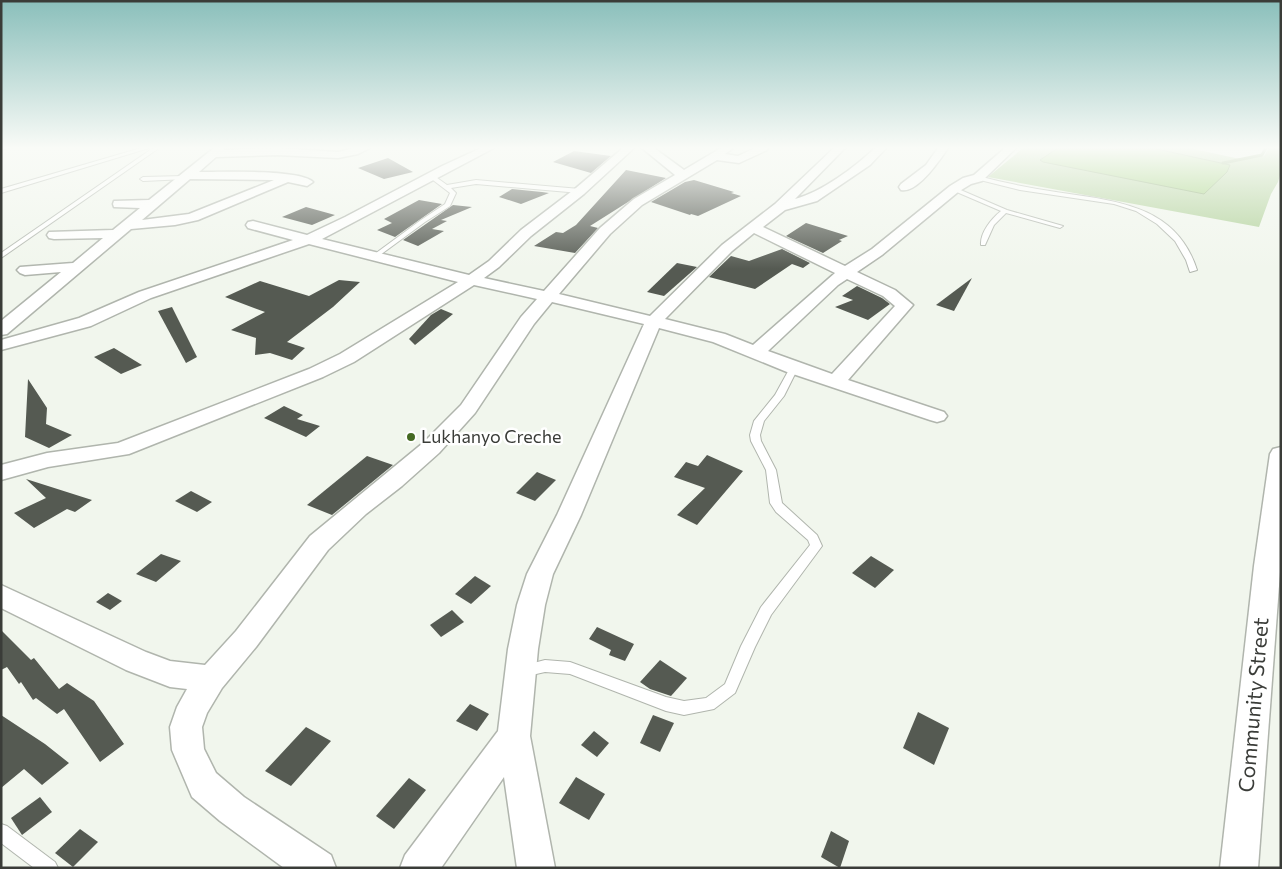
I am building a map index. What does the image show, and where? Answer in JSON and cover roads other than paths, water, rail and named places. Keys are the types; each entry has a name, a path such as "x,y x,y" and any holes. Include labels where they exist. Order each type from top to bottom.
{"street":[{"path":"1,330 171,189"},
{"path":"54,235 123,229 175,221 193,217 263,189"},
{"path":"1,345 85,322 145,295 310,239 408,189"},
{"path":"1,473 47,460 121,448 153,438 253,400 332,366 472,280 494,264 526,233 583,189"},
{"path":"318,868 253,824 204,785 188,750 186,728 193,707 211,679 246,639 319,543 358,508 408,468 468,409 527,321 605,231 627,210 660,189"},
{"path":"536,868 514,736 520,672 530,605 540,574 569,515 654,322 727,248 780,207 799,189"},
{"path":"780,207 813,198 828,189"},
{"path":"755,353 832,282 877,252 940,189"},
{"path":"118,204 153,204"},
{"path":"253,225 374,257 719,338 794,368 937,416"},
{"path":"754,228 787,242 845,273 889,293 906,305 836,382"},
{"path":"25,270 77,267"},
{"path":"1,310 26,310"},
{"name":"Community Street","path":"1239,868 1274,568 1281,454"},
{"path":"1,596 136,661 170,674 211,679"},
{"path":"418,868 514,736"}],"lane":[{"path":"1,256 98,189"},
{"path":"374,257 448,205 453,193 448,189"},
{"path":"552,189 580,191"},
{"path":"962,189 1005,211 1060,226"},
{"path":"1024,189 1133,207 1157,222 1179,240 1191,260 1193,270"},
{"path":"983,244 989,227 1005,211"},
{"path":"520,672 545,666 570,668 639,695 684,708 708,704 730,688 766,611 816,546 813,538 780,509 776,503 771,470 756,441 755,435 759,421 779,396 794,368"},
{"path":"1,832 49,868"}],"place":[{"name":"Lukhanyo Creche","path":"411,437"}]}
